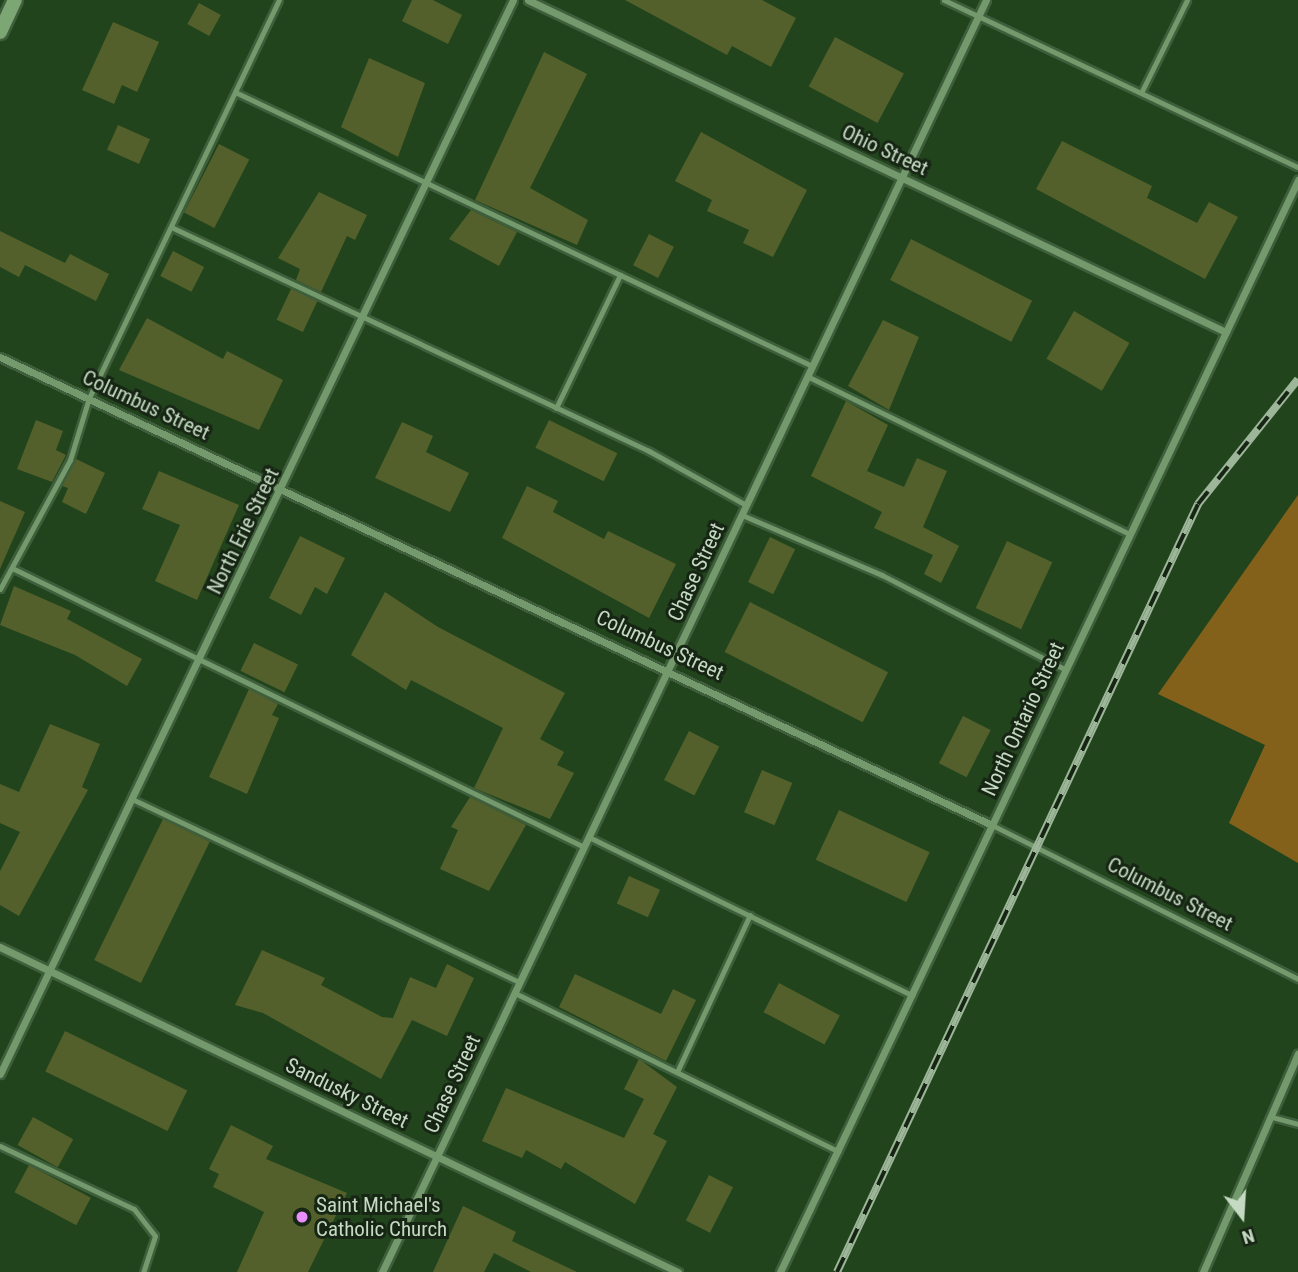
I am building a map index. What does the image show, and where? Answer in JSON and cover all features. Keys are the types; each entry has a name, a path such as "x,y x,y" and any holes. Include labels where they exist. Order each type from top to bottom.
{"main road":[{"path":"0,32 15,0"}],"street":[{"name":"North Erie Street","path":"0,1074 283,489 513,0"},
{"name":"Ohio Street","path":"528,0 1226,332"},
{"name":"Chase Street","path":"383,1272 986,0"},
{"name":"North Ontario Street","path":"780,1272 1298,180"},
{"name":"Columbus Street","path":"0,357 669,669 992,825"},
{"name":"Sandusky Street","path":"0,947 678,1272"},
{"path":"1203,1272 1298,1054"}],"lane":[{"path":"0,589 70,460 89,398 279,0"},
{"path":"944,0 1142,91 1298,167"},
{"path":"1142,91 1187,0"},
{"path":"235,92 812,366"},
{"path":"171,227 556,408 746,505"},
{"path":"556,408 620,275"},
{"path":"807,376 1130,534"},
{"path":"742,514 882,575 1066,670"},
{"path":"12,568 584,847"},
{"path":"132,799 520,982"},
{"name":"Columbus Street","path":"992,825 1298,979"},
{"path":"589,837 912,995"},
{"path":"677,1072 750,915"},
{"path":"515,993 838,1150"},
{"path":"1272,1117 1298,1124"},
{"path":"0,1146 134,1209 155,1236 143,1272"}],"shaded area":[{"path":"1298,495 1298,863 1229,823 1265,745 1158,694"}],"building":[{"path":"412,0 433,0 462,15 448,44 402,21"},
{"path":"625,0 762,0 796,18 771,67 732,46 727,55"},
{"path":"199,3 221,15 209,36 187,24"},
{"path":"113,22 159,42 137,92 122,85 114,104 82,90"},
{"path":"835,37 904,74 878,123 809,86"},
{"path":"544,52 587,74 530,188 588,220 577,245 475,200"},
{"path":"369,58 425,83 398,157 341,127"},
{"path":"118,125 150,139 139,164 107,150"},
{"path":"701,132 807,190 773,257 743,243 749,230 707,211 712,200 675,181"},
{"path":"1062,141 1152,186 1147,198 1197,223 1209,202 1238,217 1205,279 1036,189"},
{"path":"219,144 249,159 214,228 184,213"},
{"path":"319,192 367,215 355,240 347,236 321,292 296,280 300,269 278,258"},
{"path":"471,210 517,232 499,266 449,239"},
{"path":"0,231 65,263 70,254 109,274 96,301 25,265 19,277 0,267"},
{"path":"649,234 674,247 658,278 633,265"},
{"path":"911,239 1032,301 1011,342 890,280"},
{"path":"173,251 204,267 191,292 160,276"},
{"path":"291,289 317,301 303,332 277,320"},
{"path":"1074,311 1129,343 1102,391 1046,359"},
{"path":"147,318 223,359 227,351 283,380 259,430 119,370"},
{"path":"883,320 919,337 889,410 848,386"},
{"path":"846,401 888,425 867,471 904,487 917,458 947,471 923,527 959,546 941,583 924,574 933,555 874,528 882,512 811,476"},
{"path":"36,420 63,431 56,450 66,455 52,482 17,469"},
{"path":"549,420 617,453 604,481 535,448"},
{"path":"402,422 433,436 426,452 469,473 450,512 375,478"},
{"path":"76,459 105,473 86,514 62,502 68,488 62,486"},
{"path":"159,471 239,505 197,600 155,581 180,525 142,509"},
{"path":"527,486 558,501 553,512 604,539 608,531 676,564 649,618 502,538"},
{"path":"0,501 25,512 0,569"},
{"path":"300,536 345,558 327,594 315,587 301,615 269,598"},
{"path":"770,537 795,549 773,594 748,582"},
{"path":"1007,541 1052,562 1021,629 976,608"},
{"path":"14,586 71,611 67,619 142,659 127,686 75,655 0,625"},
{"path":"385,592 438,627 565,693 540,739 564,752 557,765 574,773 550,819 474,788 503,728 411,680 406,690 351,655"},
{"path":"750,602 888,672 863,722 725,652"},
{"path":"254,643 298,664 284,692 240,671"},
{"path":"249,689 278,704 272,715 279,718 247,794 209,777"},
{"path":"963,716 991,730 967,777 939,763"},
{"path":"50,724 100,744 82,787 88,790 19,916 0,905 0,871 20,832 0,823 0,784 19,792"},
{"path":"689,731 719,746 694,795 664,780"},
{"path":"762,770 792,783 774,825 744,812"},
{"path":"470,797 526,825 489,891 440,869 458,830 451,827"},
{"path":"839,810 930,852 906,902 816,860"},
{"path":"163,819 210,842 141,983 94,960"},
{"path":"629,876 660,890 648,917 617,903"},
{"path":"262,950 325,978 321,985 382,1017 393,1018 410,977 436,988 447,964 474,978 447,1036 412,1020 381,1079 263,1013 235,1005"},
{"path":"575,974 661,1014 673,989 696,1000 666,1061 559,1007"},
{"path":"779,983 840,1015 824,1045 764,1012"},
{"path":"65,1031 187,1091 168,1131 45,1071"},
{"path":"639,1059 677,1087 653,1134 667,1141 635,1204 565,1162 561,1169 526,1150 522,1158 482,1141 506,1088 624,1138 644,1099 624,1089"},
{"path":"33,1117 73,1139 58,1167 17,1145"},
{"path":"231,1125 273,1146 266,1159 347,1193 308,1272 237,1272 264,1212 213,1187 219,1174 209,1169"},
{"path":"29,1165 91,1198 76,1225 14,1192"},
{"path":"709,1175 733,1187 710,1233 686,1220"},
{"path":"463,1206 516,1232 512,1241 577,1272 531,1272 494,1253 484,1272 433,1272"}],"railway":[{"path":"837,1272 1198,504 1298,379"}],"place":[{"name":"Saint Michael's Catholic Church","path":"302,1217"}]}
